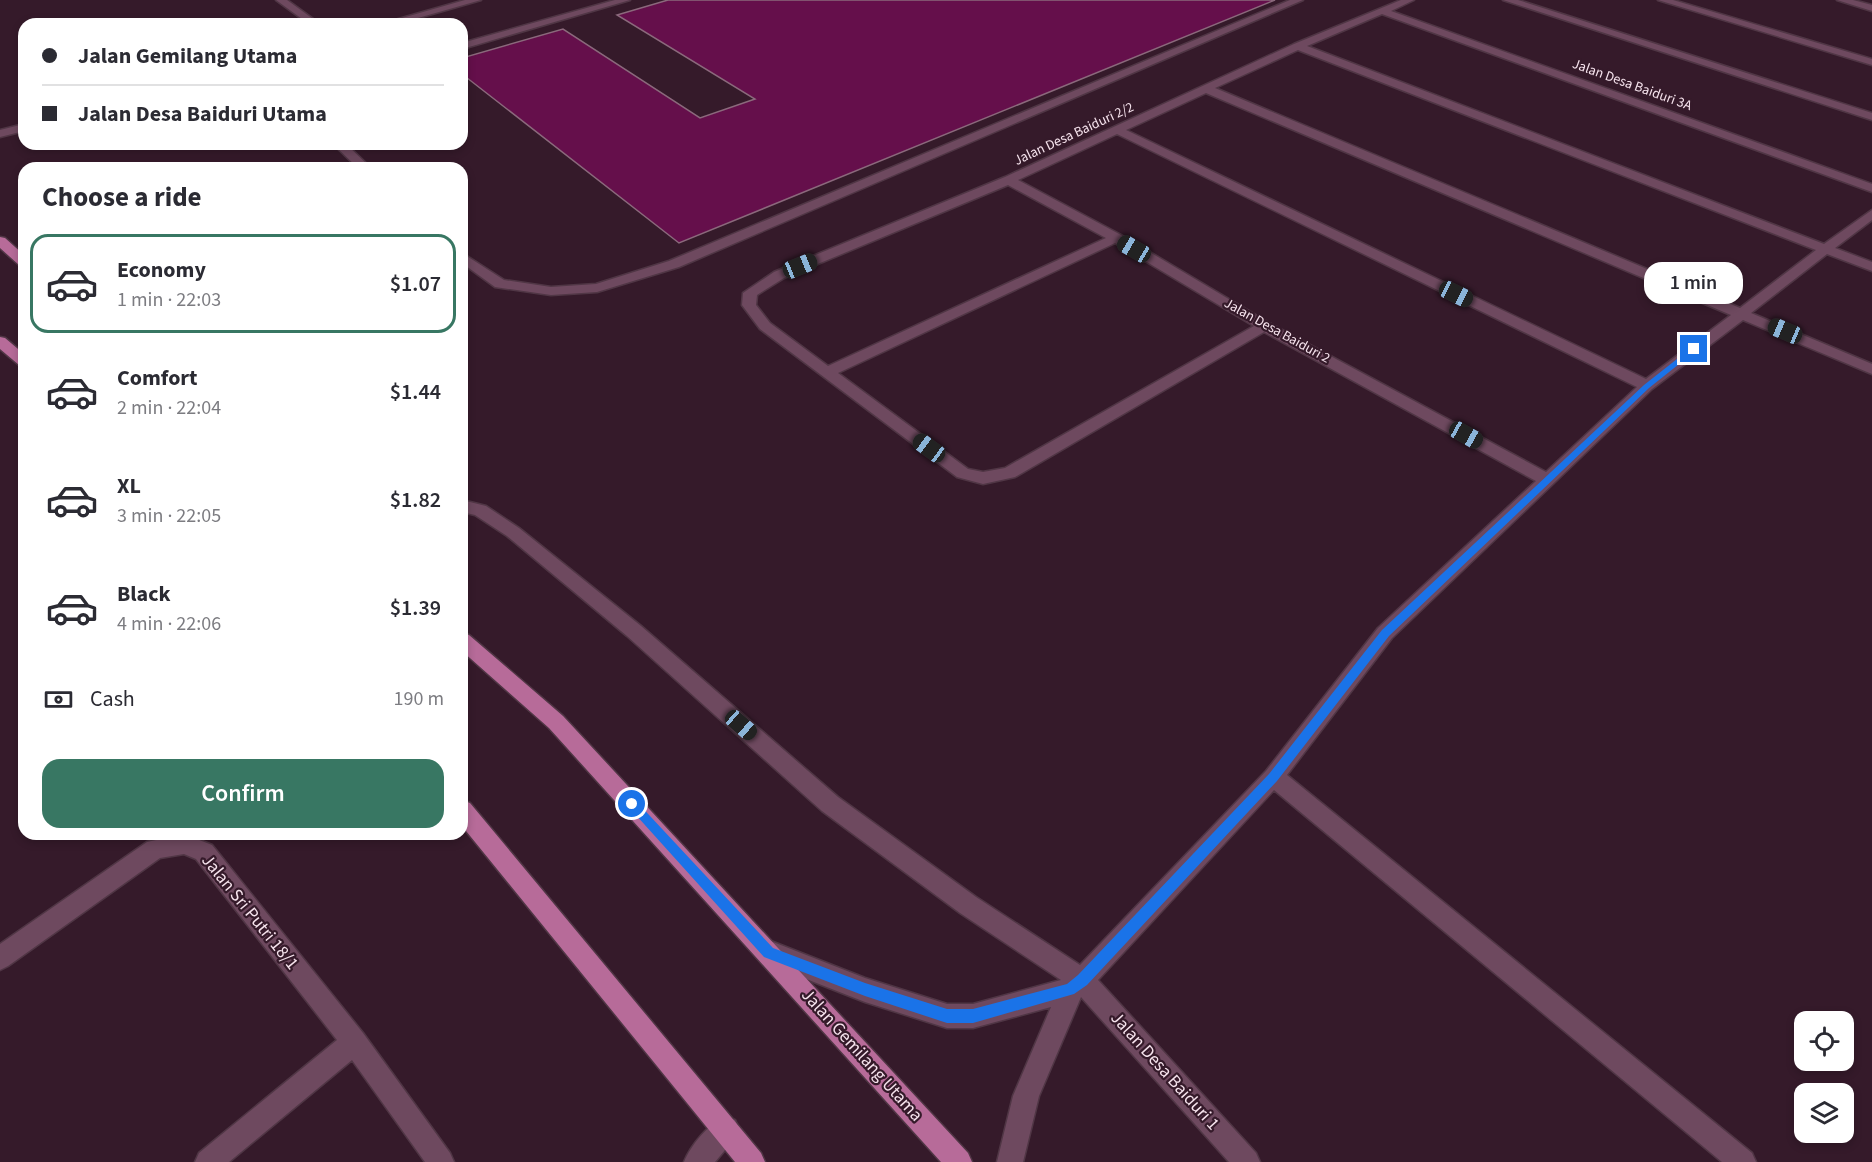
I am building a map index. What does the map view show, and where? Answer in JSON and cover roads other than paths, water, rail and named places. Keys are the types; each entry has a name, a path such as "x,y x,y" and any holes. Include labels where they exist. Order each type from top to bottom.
{"main road":[{"path":"0,241 18,257"},
{"path":"0,341 18,357"},
{"name":"Jalan Gemilang Utama","path":"468,645 556,722 959,1162"},
{"path":"468,817 752,1162"}],"street":[{"path":"281,0 306,18"},
{"path":"439,0 450,7"},
{"path":"409,18 476,0"},
{"path":"468,44 625,0"},
{"path":"468,261 500,284 551,291 597,288 674,264 1298,0"},
{"name":"Jalan Desa Baiduri 2/2","path":"827,372 765,326 749,305 750,293 779,275 1009,180 1298,46 1409,0"},
{"path":"1508,0 1872,117"},
{"path":"1663,0 1872,62"},
{"path":"1842,0 1872,8"},
{"name":"Jalan Desa Baiduri 3A","path":"1382,11 1872,188"},
{"path":"1298,46 1872,267"},
{"path":"1207,90 1742,312 1872,369"},
{"path":"0,134 18,129"},
{"path":"1117,130 1647,386"},
{"path":"346,150 358,162"},
{"name":"Jalan Desa Baiduri 2","path":"1009,180 1116,238 1264,326 1546,480"},
{"path":"1010,1162 1026,1096 1076,985 1273,777 1385,633 1647,386 1872,214"},
{"path":"1116,238 827,372 963,473 983,478 1009,473 1264,326"},
{"name":"Jalan Desa Baiduri 1","path":"468,507 480,510 513,532 634,631 830,804 1076,985 1247,1162"},
{"path":"1273,777 1743,1162"},
{"name":"Jalan Sri Putri 18/1","path":"0,958 155,849 184,844 204,852 354,1042 441,1162"},
{"path":"768,952 865,990 947,1016 973,1016 1076,985"},
{"path":"208,1162 354,1042"},
{"path":"697,1162 726,1129"}]}
